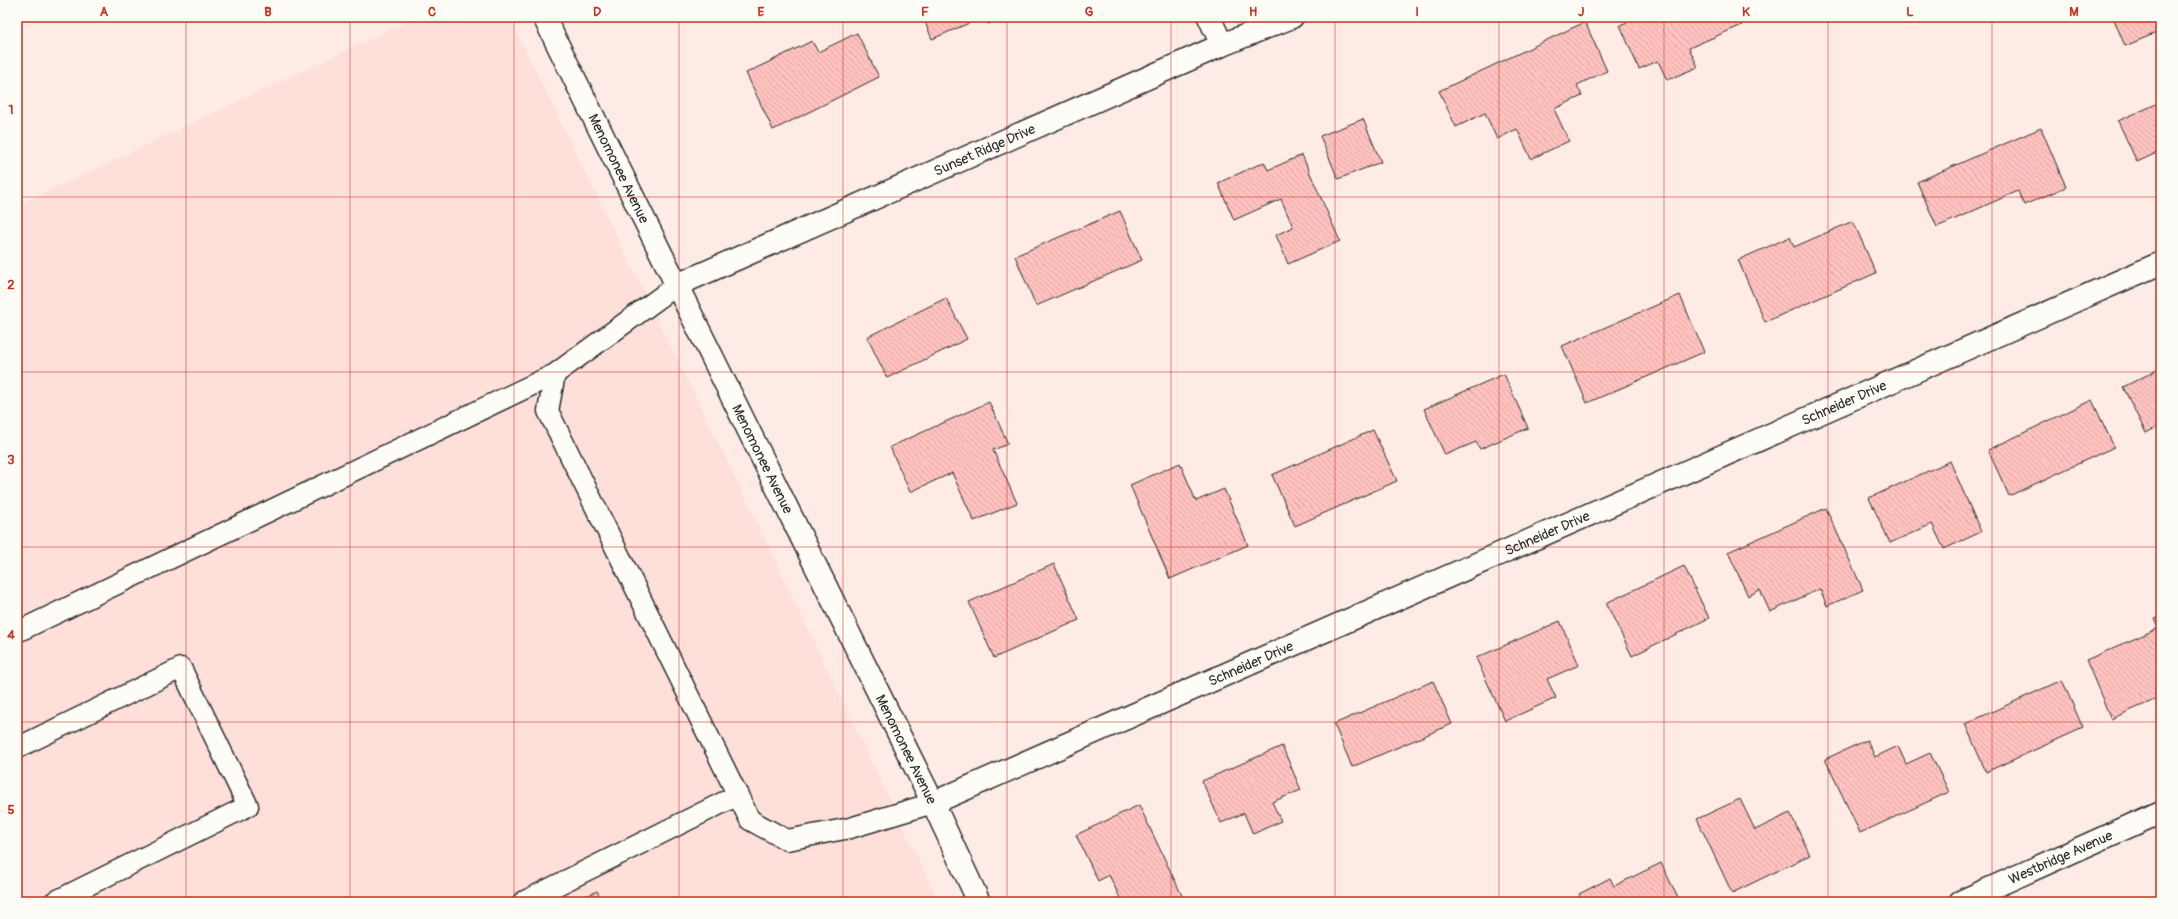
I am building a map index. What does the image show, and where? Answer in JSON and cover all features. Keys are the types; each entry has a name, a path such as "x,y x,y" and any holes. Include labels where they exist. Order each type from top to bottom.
{"street":[{"name":"Menomonee Avenue","path":"544,17 933,803 979,902"},
{"path":"1209,17 1222,45"},
{"name":"Sunset Ridge Drive","path":"677,285 1222,45 1292,17"},
{"name":"Schneider Drive","path":"933,803 2161,263"},
{"name":"Westbridge Avenue","path":"1960,902 2161,812"}],"lane":[{"path":"17,632 555,374 677,285"},
{"path":"555,374 548,411 750,820 787,840 850,828 933,803"},
{"path":"17,748 181,668 248,806 54,902"},
{"path":"523,902 738,795"}],"shaded area":[{"path":"417,17 509,17 747,502 939,902 17,902 17,206"}],"building":[{"path":"923,17 973,17 974,21 932,39"},
{"path":"985,17 1004,17 988,24"},
{"path":"1639,17 1739,17 1742,25 1689,48 1698,67 1667,80 1658,61 1639,69 1620,25"},
{"path":"2113,17 2161,17 2161,31 2125,46"},
{"path":"1585,22 1607,71 1577,85 1582,96 1554,109 1569,141 1531,159 1517,129 1497,139 1485,113 1456,127 1439,91"},
{"path":"857,33 879,77 773,130 746,73 812,41 818,52"},
{"path":"2161,102 2161,151 2137,162 2118,121"},
{"path":"1363,119 1381,162 1338,179 1320,136"},
{"path":"2041,128 2066,187 2024,205 2018,191 1937,227 1917,182"},
{"path":"1302,155 1340,241 1288,264 1276,235 1293,227 1281,199 1234,220 1218,183 1264,162 1268,170"},
{"path":"1120,211 1142,260 1036,306 1015,256"},
{"path":"1853,221 1876,273 1765,322 1738,260 1790,237 1794,247"},
{"path":"1680,295 1704,352 1587,403 1562,346"},
{"path":"946,298 967,339 887,378 867,337"},
{"path":"2161,368 2161,425 2146,433 2123,387"},
{"path":"1504,374 1528,428 1480,449 1476,442 1445,455 1424,409"},
{"path":"2092,400 2114,447 2009,496 1988,450"},
{"path":"989,402 1008,444 993,450 1017,503 974,521 952,473 910,492 890,447"},
{"path":"1373,430 1397,481 1295,526 1272,475"},
{"path":"1950,461 1981,532 1944,549 1932,524 1890,543 1869,498"},
{"path":"1180,463 1196,501 1224,489 1248,545 1170,579 1130,485"},
{"path":"1826,508 1863,590 1827,606 1820,589 1770,612 1760,590 1748,596 1728,552"},
{"path":"1054,564 1079,620 994,658 969,602"},
{"path":"1684,566 1709,618 1632,656 1606,603"},
{"path":"2161,617 2161,686 2155,688 2159,698 2111,719 2086,660 2159,628 2155,619"},
{"path":"1560,621 1579,665 1547,679 1556,698 1505,721 1476,658"},
{"path":"2062,680 2083,728 1986,772 1965,724"},
{"path":"1433,681 1452,724 1352,767 1334,724"},
{"path":"1867,740 1875,757 1898,746 1906,764 1930,753 1949,792 1860,833 1825,759"},
{"path":"1282,746 1301,790 1272,802 1281,821 1253,834 1244,813 1221,823 1202,781"},
{"path":"1740,799 1755,830 1790,813 1810,855 1732,893 1697,819"},
{"path":"1139,805 1185,902 1122,902 1109,875 1098,881 1076,835"},
{"path":"1661,863 1680,902 1583,902 1579,894 1610,878 1614,886"},
{"path":"597,891 603,902 574,902"}]}
